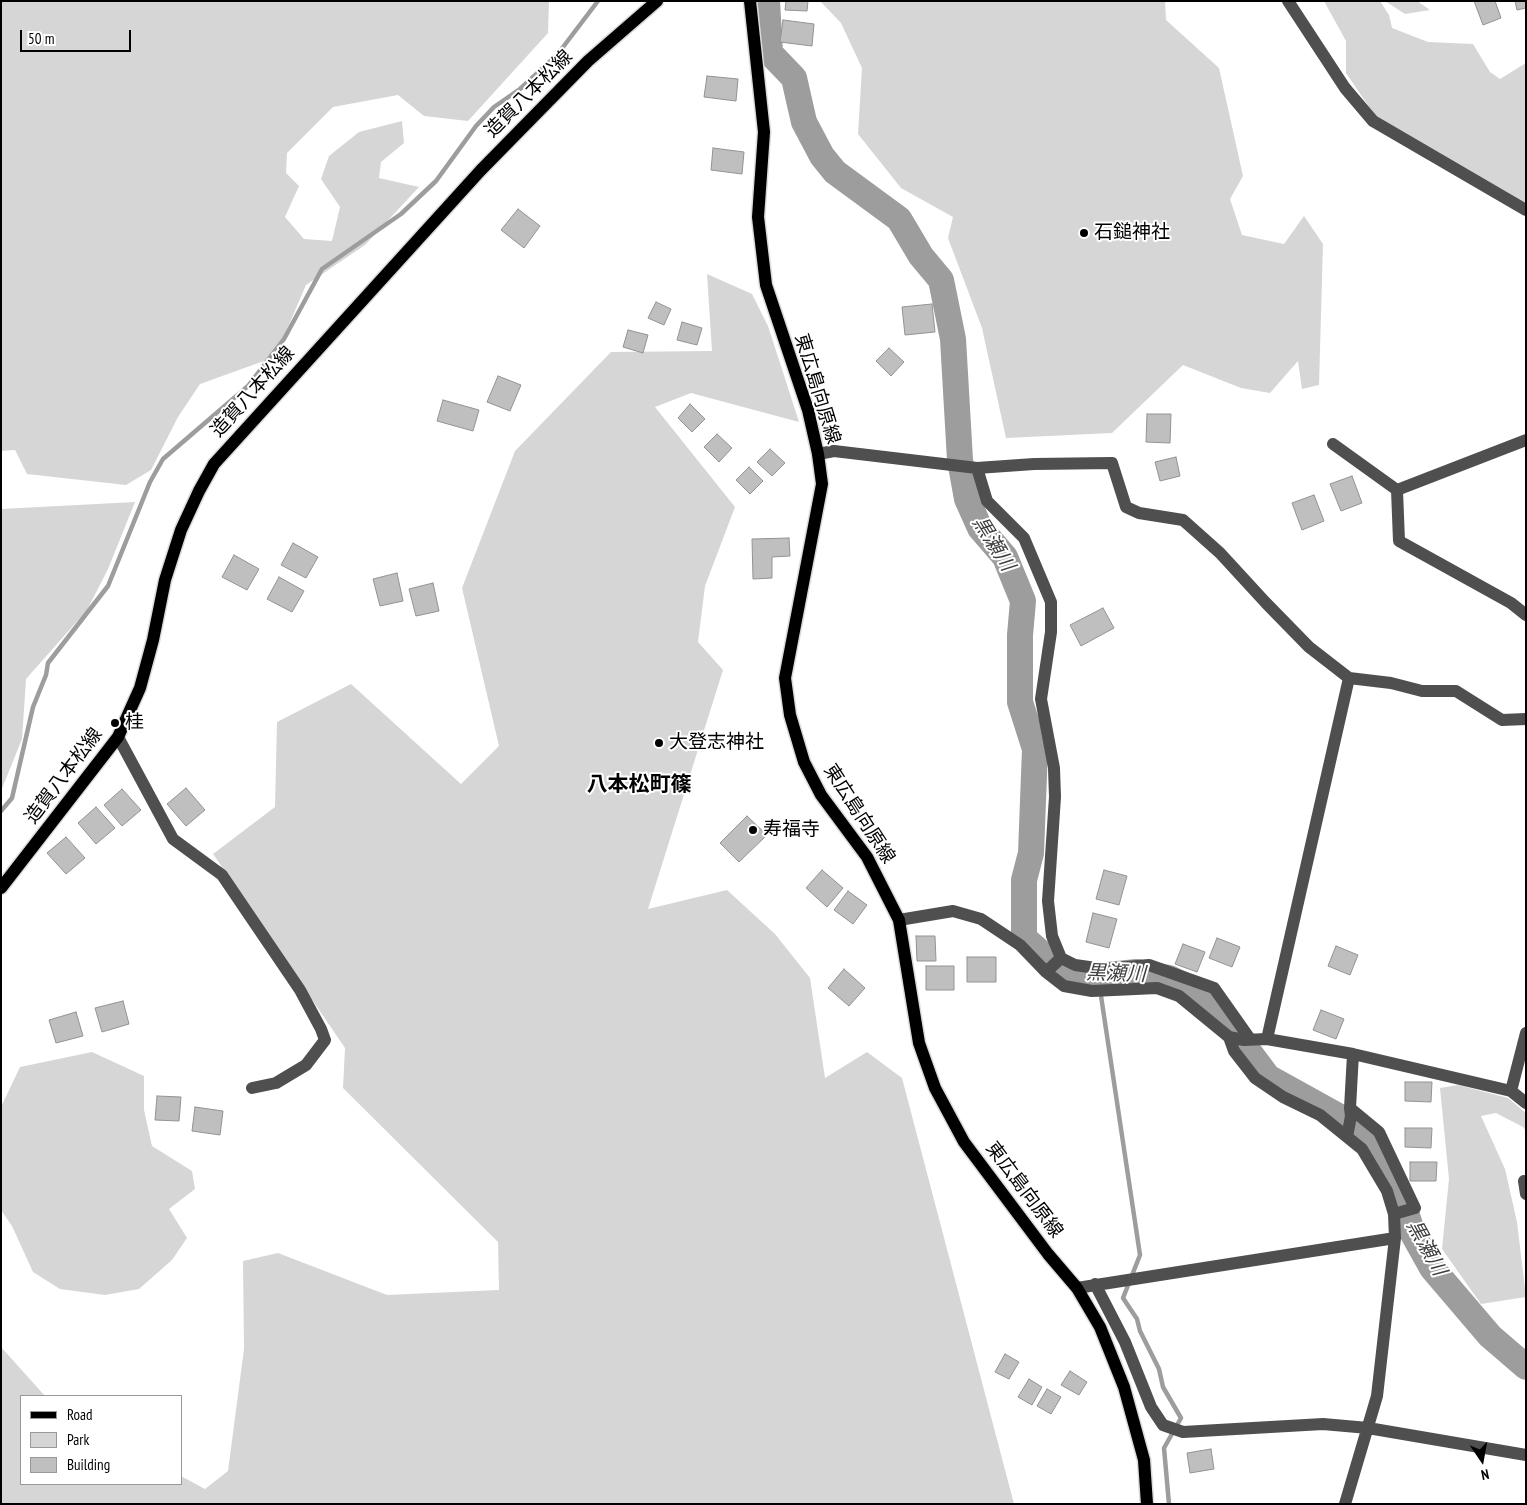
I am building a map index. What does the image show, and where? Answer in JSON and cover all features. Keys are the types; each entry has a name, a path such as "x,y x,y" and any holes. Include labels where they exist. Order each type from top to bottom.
{"main road":[{"name":"造賀八本松線","path":"1,888 118,737 140,688 153,640 165,580 181,530 199,490 214,464 481,170 588,61 657,1"},
{"name":"東広島向原線","path":"750,1 764,132 758,217 766,285 808,410 818,454 820,491 785,678 790,715 804,762 821,795 867,857 899,920 919,1043 936,1088 964,1142 1048,1254 1078,1288 1100,1327 1124,1387 1144,1460 1147,1504"}],"street":[{"path":"1288,1 1345,88 1373,121 1526,210"},
{"path":"1397,490 1526,440"},
{"path":"1333,444 1397,490"},
{"path":"818,454 834,451 877,455 967,468 1034,464 1112,463 1126,507 1138,513 1183,520 1220,553 1309,647 1349,678 1391,683 1422,691 1456,691 1502,720 1526,719"},
{"path":"967,468 987,500 1024,538 1051,602 1051,632 1041,699 1054,768 1055,797 1048,901 1053,965 1064,986 1092,991 1157,988 1179,996 1229,1037 1234,1051 1255,1078 1283,1097 1320,1115 1348,1133 1362,1149 1387,1191 1394,1214 1395,1238 1377,1396 1344,1504"},
{"path":"1397,490 1399,541 1511,603 1526,615"},
{"path":"1267,1039 1349,678"},
{"path":"118,737 173,839 222,875 300,990 321,1029 325,1040 306,1065 276,1083 252,1088"},
{"path":"899,920 953,911 982,919 1053,965 1075,965 1103,969 1149,965 1214,988 1250,1039"},
{"path":"1511,1091 1526,1033"},
{"path":"1229,1037 1267,1039 1354,1054 1511,1091 1526,1103"},
{"path":"1348,1133 1354,1054"},
{"path":"1350,1112 1379,1132 1415,1208 1394,1214"},
{"path":"1078,1288 1395,1238"},
{"path":"1095,1284 1125,1342 1151,1407 1163,1425 1183,1432 1323,1424 1368,1428 1526,1455"}],"green space":[{"path":"1,1 549,1 548,33 468,121 424,116 398,95 333,107 287,153 286,173 299,186 285,217 304,239 332,241 340,207 321,179 329,156 359,132 402,121 404,143 381,162 379,178 419,187 365,245 306,285 275,357 200,384 178,417 151,470 126,485 27,474 15,450 1,451"},
{"path":"820,1 1165,1 1166,20 1219,68 1243,176 1230,199 1242,235 1284,244 1304,216 1323,244 1319,385 1302,389 1298,361 1270,393 1241,388 1183,365 1112,433 1006,438 982,328 948,238 953,217 901,188 858,134 862,68 841,23"},
{"path":"1324,1 1380,1 1389,15 1392,28 1428,42 1473,44 1490,72 1500,79 1526,63 1526,207 1378,120 1346,73 1346,41"},
{"path":"1385,1 1417,1 1430,10 1405,14"},
{"path":"707,274 752,294 768,326 799,422 691,393 655,407 735,507 705,586 698,642 723,670 648,909 727,890 775,934 810,978 825,1078 867,1052 902,1078 1014,1504 1,1504 1,1347 44,1395 20,1395 20,1485 182,1485 182,1477 205,1489 228,1471 244,1349 243,1261 278,1253 387,1295 499,1290 498,1242 343,1088 345,1048 213,854 275,807 277,722 351,684 461,784 499,746 462,588 515,451 611,352 712,351"},
{"path":"135,502 108,569 87,610 26,679 22,739 1,791 1,509"},
{"path":"92,1052 144,1076 144,1110 152,1146 192,1171 195,1189 169,1209 187,1238 172,1260 139,1289 105,1295 60,1289 33,1272 12,1226 1,1210 1,1107 20,1067"},
{"path":"1458,1085 1508,1098 1526,1113 1526,1131 1523,1127 1496,1113 1481,1116 1505,1169 1517,1222 1526,1297 1481,1304 1442,1249 1449,1179 1440,1088"}],"building":[{"path":"786,1 808,1 807,11 785,10"},
{"path":"1474,1 1495,1 1501,18 1483,25"},
{"path":"1515,1 1526,1 1526,8 1517,10"},
{"path":"783,20 814,24 812,46 780,42"},
{"path":"707,76 738,79 736,101 704,97"},
{"path":"713,148 744,152 742,174 711,170"},
{"path":"518,209 540,226 524,248 501,230"},
{"path":"656,302 671,309 664,325 648,318"},
{"path":"932,304 935,332 905,335 902,307"},
{"path":"682,322 702,328 697,345 677,340"},
{"path":"628,330 648,335 643,353 623,347"},
{"path":"889,348 904,362 891,376 876,361"},
{"path":"498,376 521,385 510,411 487,402"},
{"path":"443,400 479,410 473,431 437,421"},
{"path":"690,404 705,419 692,432 678,418"},
{"path":"1147,414 1171,414 1170,443 1146,442"},
{"path":"717,434 732,448 719,462 704,447"},
{"path":"770,449 785,463 772,476 757,462"},
{"path":"1176,457 1180,476 1160,481 1155,462"},
{"path":"749,467 763,481 750,494 736,480"},
{"path":"1352,476 1362,503 1341,511 1330,484"},
{"path":"1314,495 1324,521 1302,530 1292,503"},
{"path":"789,538 790,556 772,557 772,578 753,579 752,539"},
{"path":"293,543 318,557 306,578 281,565"},
{"path":"234,555 259,569 247,590 222,577"},
{"path":"397,573 403,601 380,606 373,579"},
{"path":"279,577 304,591 292,612 267,599"},
{"path":"433,583 439,611 416,616 409,589"},
{"path":"1103,608 1114,628 1081,646 1070,625"},
{"path":"186,788 205,810 186,826 167,804"},
{"path":"122,789 141,810 122,826 104,805"},
{"path":"96,807 115,828 96,844 78,823"},
{"path":"747,816 767,835 739,862 720,843"},
{"path":"66,837 85,858 66,874 47,853"},
{"path":"822,870 843,888 827,907 806,888"},
{"path":"1104,870 1127,876 1119,905 1096,899"},
{"path":"848,891 867,905 853,924 834,910"},
{"path":"1093,913 1117,919 1109,948 1086,942"},
{"path":"916,936 935,936 936,961 917,961"},
{"path":"1217,938 1240,947 1232,967 1209,958"},
{"path":"1183,944 1205,952 1197,972 1175,964"},
{"path":"1336,946 1358,955 1350,975 1328,966"},
{"path":"967,957 996,957 996,982 967,982"},
{"path":"926,966 954,966 954,990 926,990"},
{"path":"844,969 865,988 849,1006 828,988"},
{"path":"123,1001 129,1024 102,1032 95,1008"},
{"path":"1321,1010 1344,1019 1336,1039 1313,1030"},
{"path":"76,1012 83,1036 56,1043 49,1020"},
{"path":"1405,1082 1432,1082 1431,1102 1405,1101"},
{"path":"157,1096 181,1097 179,1121 155,1120"},
{"path":"195,1107 223,1111 220,1135 192,1131"},
{"path":"1405,1128 1432,1128 1431,1148 1405,1147"},
{"path":"1410,1162 1437,1162 1436,1181 1410,1181"},
{"path":"1005,1354 1019,1362 1009,1379 995,1372"},
{"path":"1070,1371 1087,1382 1079,1395 1061,1385"},
{"path":"1029,1379 1042,1387 1032,1405 1018,1397"},
{"path":"1047,1389 1061,1397 1051,1414 1037,1406"},
{"path":"1211,1449 1214,1469 1190,1473 1187,1453"}],"waterway":[{"path":"1,811 12,798 33,707 46,675 48,663 108,586 150,482 163,459 248,386 284,339 322,269 401,214 436,181 476,126 494,107 520,89 557,55 598,1"},
{"name":"黒瀬川","path":"767,1 770,53 794,78 804,122 822,156 835,172 899,219 921,256 941,280 953,339 960,460 967,499 980,528 1005,557 1023,601 1020,635 1020,702 1035,749 1031,853 1024,880 1024,938 1062,971 1098,976 1137,972 1169,978 1204,995 1212,1001 1232,1030"},
{"path":"1098,976 1140,1255 1123,1298 1137,1319 1140,1331 1159,1369 1163,1387 1181,1418 1164,1448 1169,1504"},
{"name":"黒瀬川","path":"1247,1049 1268,1077 1360,1128 1401,1197 1413,1234 1432,1268 1490,1336 1526,1367"}],"place":[{"name":"石鎚神社","path":"1084,233"},
{"name":"桂","path":"115,723"},
{"name":"大登志神社","path":"659,743"},
{"name":"寿福寺","path":"753,830"}],"district":[{"name":"八本松町篠","path":"639,785"}]}
